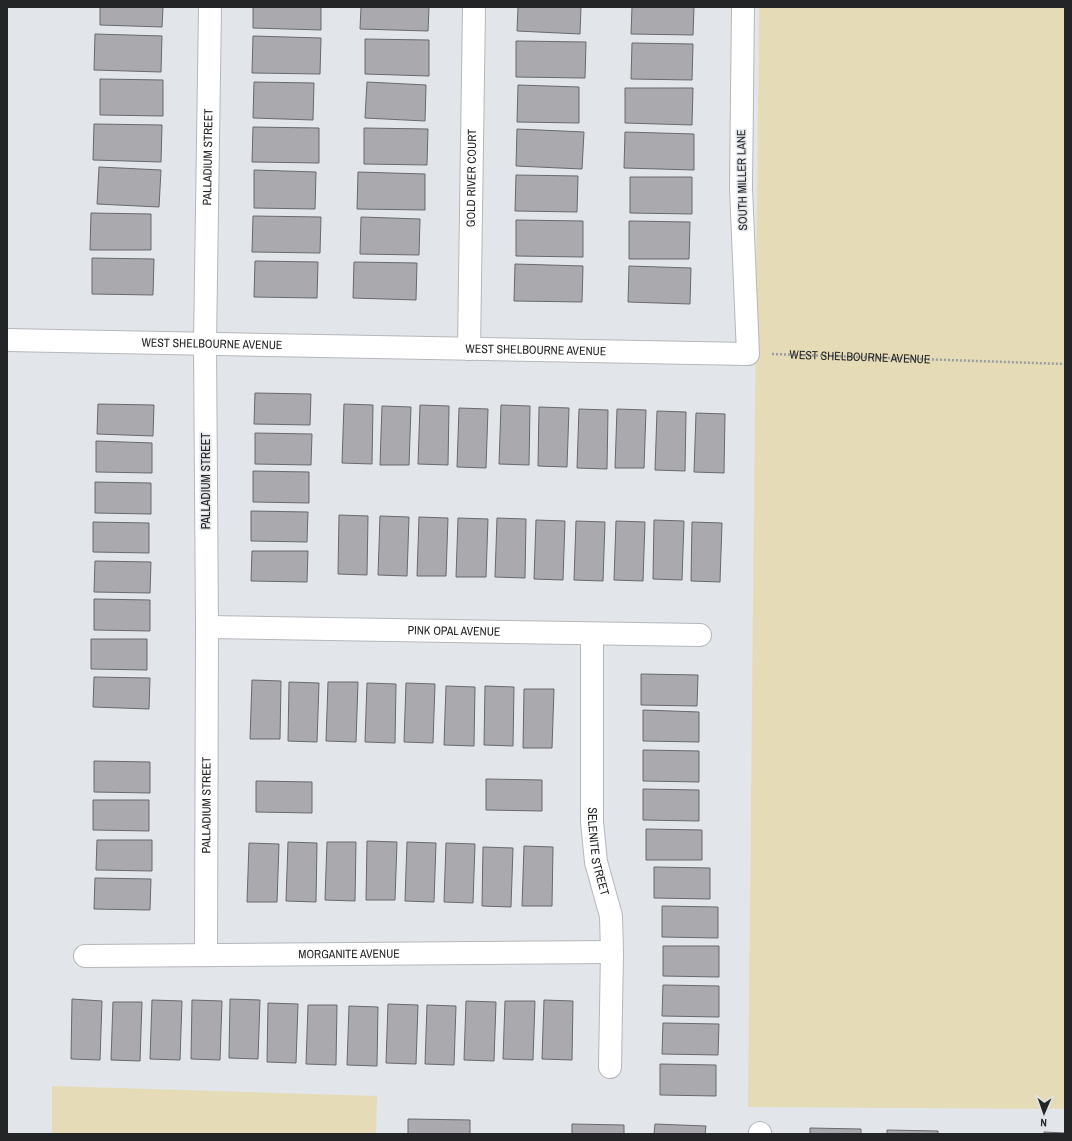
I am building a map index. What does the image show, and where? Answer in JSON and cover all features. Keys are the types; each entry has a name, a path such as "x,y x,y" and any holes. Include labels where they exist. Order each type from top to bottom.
{"street":[{"name":"PALLADIUM STREET","path":"206,955 207,627 205,344 210,7"},
{"name":"GOLD RIVER COURT","path":"469,349 474,7"},
{"name":"SOUTH MILLER LANE","path":"743,7 741,188 748,354"},
{"name":"WEST SHELBOURNE AVENUE","path":"7,340 748,354"},
{"name":"PINK OPAL AVENUE","path":"207,627 700,635"},
{"name":"SELENITE STREET","path":"592,634 592,822 596,862 611,916 612,952 610,1067"},
{"name":"MORGANITE AVENUE","path":"85,956 612,952"}],"path":[{"name":"WEST SHELBOURNE AVENUE","path":"748,354 1065,364"}],"sand":[{"path":"759,7 1065,7 1065,1109 748,1107"},
{"path":"52,1086 377,1096 376,1134 52,1134"}],"building":[{"path":"100,7 163,7 162,27 100,25"},
{"path":"253,7 321,7 321,30 253,28"},
{"path":"361,7 429,7 428,31 360,29"},
{"path":"518,7 581,7 580,34 517,31"},
{"path":"632,7 694,7 693,35 631,34"},
{"path":"95,34 162,36 161,72 94,70"},
{"path":"253,36 321,38 320,74 252,73"},
{"path":"365,39 429,40 429,76 365,74"},
{"path":"516,41 586,42 585,78 516,77"},
{"path":"632,43 693,44 692,80 631,79"},
{"path":"100,79 163,80 163,116 100,115"},
{"path":"254,82 314,83 313,120 253,118"},
{"path":"367,82 426,85 425,121 365,118"},
{"path":"518,85 579,87 579,123 517,122"},
{"path":"625,88 693,88 692,125 625,123"},
{"path":"94,124 162,125 161,162 93,160"},
{"path":"253,127 319,128 319,163 252,162"},
{"path":"364,128 428,129 427,165 364,164"},
{"path":"517,129 584,132 582,169 516,166"},
{"path":"625,132 694,134 694,170 624,168"},
{"path":"99,167 161,170 159,207 97,204"},
{"path":"254,170 316,172 315,209 254,208"},
{"path":"358,172 425,174 425,210 357,209"},
{"path":"516,175 578,176 577,212 515,211"},
{"path":"630,177 692,177 692,214 630,213"},
{"path":"91,213 151,214 151,250 90,250"},
{"path":"253,216 321,217 320,253 252,252"},
{"path":"361,217 420,219 419,255 360,254"},
{"path":"516,220 583,221 583,257 516,256"},
{"path":"629,221 690,222 689,259 629,259"},
{"path":"92,258 154,259 153,295 92,294"},
{"path":"255,261 318,262 317,298 254,297"},
{"path":"354,262 417,263 416,300 353,298"},
{"path":"515,264 583,266 582,302 514,301"},
{"path":"629,266 691,268 690,304 628,302"},
{"path":"255,393 311,394 310,425 254,424"},
{"path":"98,404 154,405 153,436 97,434"},
{"path":"344,404 373,405 372,464 342,463"},
{"path":"420,405 449,406 448,465 418,464"},
{"path":"501,405 530,406 529,465 499,464"},
{"path":"382,406 411,407 409,465 380,465"},
{"path":"539,407 569,408 567,467 538,466"},
{"path":"459,408 488,409 486,468 457,467"},
{"path":"579,409 608,410 607,469 577,468"},
{"path":"617,409 646,410 644,468 615,468"},
{"path":"657,411 686,412 685,471 655,470"},
{"path":"696,413 725,414 724,473 694,472"},
{"path":"255,433 312,434 311,465 255,464"},
{"path":"96,441 152,443 152,473 96,472"},
{"path":"253,471 309,472 309,503 253,502"},
{"path":"95,482 151,483 151,514 95,513"},
{"path":"251,511 308,512 307,542 251,541"},
{"path":"339,515 368,516 367,575 338,574"},
{"path":"380,516 409,517 407,576 378,575"},
{"path":"419,517 448,518 446,576 417,576"},
{"path":"458,518 488,519 486,577 456,577"},
{"path":"497,518 526,519 525,578 495,577"},
{"path":"536,520 565,521 563,580 534,579"},
{"path":"654,520 684,521 682,580 653,579"},
{"path":"576,521 605,522 603,581 574,580"},
{"path":"616,521 645,522 643,581 614,580"},
{"path":"93,522 149,523 149,553 93,552"},
{"path":"692,522 722,523 720,582 691,581"},
{"path":"252,551 308,551 307,582 251,581"},
{"path":"95,561 151,562 150,593 94,592"},
{"path":"94,599 150,600 150,631 94,630"},
{"path":"91,639 147,639 147,670 91,669"},
{"path":"641,674 698,675 697,706 641,705"},
{"path":"94,677 150,678 149,709 93,707"},
{"path":"252,680 281,681 280,739 250,739"},
{"path":"289,682 319,683 317,742 288,741"},
{"path":"328,682 358,682 356,742 326,741"},
{"path":"367,683 396,684 395,743 365,742"},
{"path":"406,683 435,684 433,743 404,742"},
{"path":"446,686 475,687 474,746 444,745"},
{"path":"485,686 514,687 513,746 484,745"},
{"path":"524,689 554,689 552,748 523,748"},
{"path":"643,710 699,712 699,742 643,741"},
{"path":"643,750 699,751 699,782 643,781"},
{"path":"94,761 150,762 150,793 94,792"},
{"path":"486,779 542,780 542,811 486,810"},
{"path":"256,781 312,782 312,813 256,812"},
{"path":"643,789 699,790 699,821 643,820"},
{"path":"93,800 149,800 149,831 93,830"},
{"path":"646,829 702,830 702,860 646,860"},
{"path":"97,840 152,840 152,871 96,870"},
{"path":"367,841 397,842 395,900 366,900"},
{"path":"288,842 317,843 316,902 286,901"},
{"path":"327,842 356,842 355,901 325,900"},
{"path":"407,842 436,843 434,902 405,901"},
{"path":"249,843 279,844 277,902 247,902"},
{"path":"446,843 475,844 473,903 444,902"},
{"path":"524,846 553,847 552,906 522,906"},
{"path":"483,847 513,848 511,907 482,906"},
{"path":"654,867 710,868 710,899 654,898"},
{"path":"95,878 151,879 150,910 94,909"},
{"path":"662,906 718,907 718,938 662,937"},
{"path":"663,946 719,946 719,977 663,976"},
{"path":"663,985 719,986 719,1017 662,1016"},
{"path":"72,999 102,1001 100,1060 71,1059"},
{"path":"230,999 260,1000 258,1059 229,1058"},
{"path":"152,1000 182,1001 180,1060 150,1059"},
{"path":"192,1000 222,1001 220,1060 191,1059"},
{"path":"544,1000 573,1001 572,1060 542,1059"},
{"path":"466,1001 496,1002 494,1061 464,1060"},
{"path":"505,1001 535,1001 533,1060 503,1059"},
{"path":"113,1002 142,1002 140,1061 111,1060"},
{"path":"268,1003 298,1004 296,1063 267,1062"},
{"path":"388,1004 418,1005 416,1064 386,1063"},
{"path":"308,1005 337,1005 336,1065 306,1064"},
{"path":"427,1005 456,1006 454,1065 425,1064"},
{"path":"349,1006 378,1007 377,1066 347,1065"},
{"path":"663,1023 719,1024 718,1055 662,1054"},
{"path":"660,1064 716,1065 716,1096 660,1095"},
{"path":"408,1119 470,1120 470,1134 408,1134"},
{"path":"572,1124 624,1125 624,1134 572,1134"},
{"path":"655,1124 706,1126 705,1134 654,1134"},
{"path":"810,1128 861,1129 861,1134 810,1134"},
{"path":"887,1130 938,1131 938,1134 887,1134"},
{"path":"1044,1132 1065,1133 1065,1134 1044,1134"}]}
